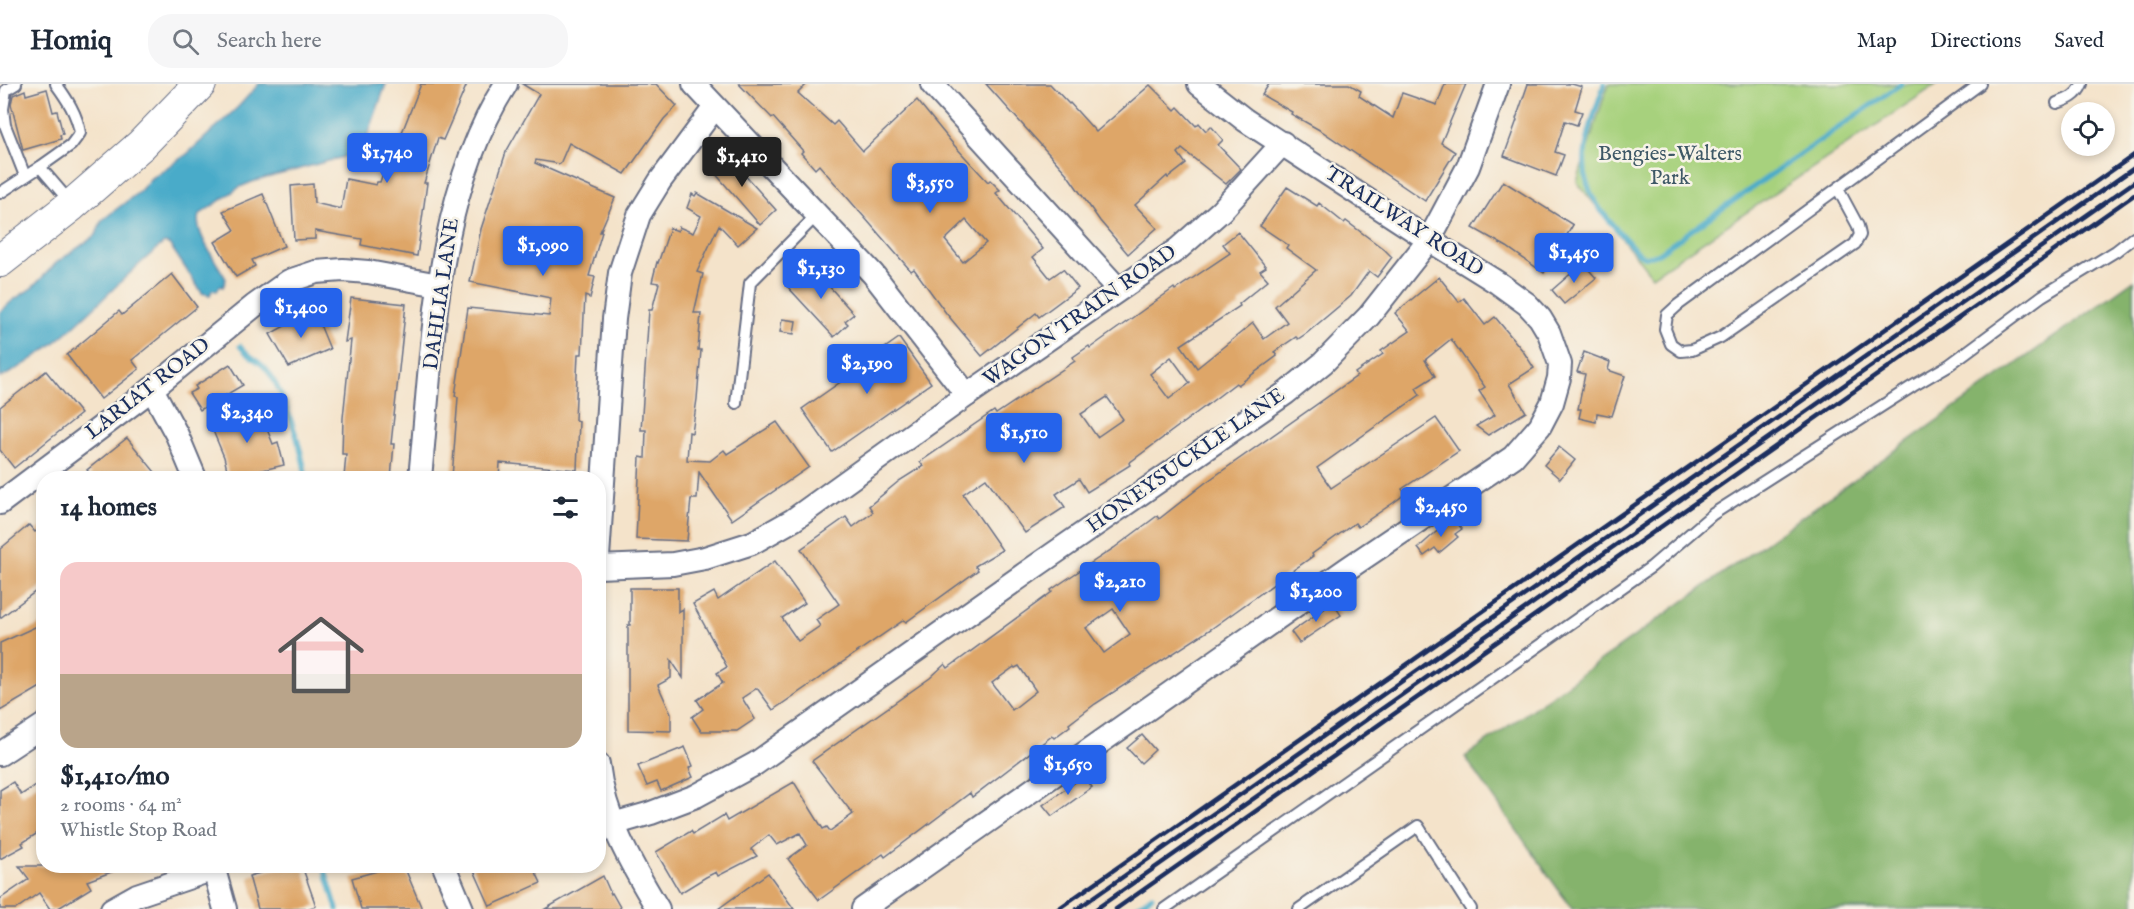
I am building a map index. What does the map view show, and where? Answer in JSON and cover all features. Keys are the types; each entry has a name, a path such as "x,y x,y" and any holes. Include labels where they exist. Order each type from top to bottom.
{"main road":[{"path":"0,261 72,205 141,146 200,84"}],"street":[{"name":"DAHLIA LANE","path":"421,471 445,246 457,198 483,129 506,84"},
{"path":"694,84 873,274 967,395"},
{"path":"933,84 1118,289"},
{"name":"TRAILWAY ROAD","path":"863,909 1347,569 1513,457 1540,426 1552,403 1559,378 1560,364 1549,333 1540,318 1527,304 1245,120 1199,84"},
{"name":"HONEYSUCKLE LANE","path":"613,824 696,796 755,764 1286,393 1323,363 1369,316 1429,240 1468,167 1498,84"},
{"path":"604,471 614,319 620,273 639,215 660,181 715,107"},
{"name":"WAGON TRAIN ROAD","path":"606,567 673,564 723,553 752,543 793,520 967,395 1178,249 1221,211 1282,143"},
{"name":"LARIAT ROAD","path":"43,471 152,389 254,306 289,281 328,270 352,270 439,285"},
{"path":"152,389 177,435 192,471"},
{"name":"LARIAT ROAD","path":"0,503 36,476"},
{"path":"0,754 36,730"},
{"path":"606,803 633,867 658,909"},
{"path":"112,909 137,894 196,873"},
{"path":"215,873 225,909"},
{"path":"447,873 462,909"}],"lane":[{"path":"16,84 6,90 3,109 5,125 25,177"},
{"path":"0,193 70,145 80,133 78,121 68,100 56,84"},
{"path":"1838,189 1858,226 1860,235 1855,244 1721,338 1692,350 1681,351 1671,344 1665,329 1666,315 1980,84"},
{"path":"2057,103 2071,99 2082,84"},
{"path":"40,167 72,205"},
{"path":"736,403 750,283 817,215"},
{"path":"1164,909 1651,567 1713,514 1913,386 1950,365 2042,296 2116,251 2134,237"},
{"path":"1299,909 1418,826 1471,909"}],"green space":[{"name":"Bengies-Walters Park","path":"1608,84 1937,84 1652,276 1577,182"},
{"path":"2134,280 2134,909 1572,909 1465,757"}],"water":[{"path":"259,84 386,84 361,152 252,182 240,187 199,215 198,222 203,238 226,279 223,287 220,286 217,291 212,290 210,295 202,293 169,244 164,243 66,333 23,365 0,378 0,312 32,288 56,263 96,235 105,218 140,191 151,178 186,155 238,107"}],"building":[{"path":"421,84 467,84 443,140 438,138 424,183 427,183 417,256 361,245 362,239 315,231 315,239 294,240 291,186 313,184 314,203 341,209 346,179 376,185 380,182 393,144 397,145"},
{"path":"522,84 656,84 677,106 664,119 625,174 569,143 560,164 536,160 535,163 615,198 600,232 602,232 589,276 595,277 590,298 585,296 582,354 578,354 575,420 579,421 577,470 500,463 499,471 453,471 458,397 455,396 468,308 549,316 551,298 470,282 481,229 506,152 539,94"},
{"path":"739,84 807,84 798,93 833,125 837,121 863,151 917,100 988,182 990,180 1000,190 996,193 1043,249 1033,257 1050,278 1063,269 1078,288 1039,317 1036,313 982,356 946,313 914,269 911,271 819,165 815,169 801,153 803,151","holes":["966,220 986,243 963,262 945,240"]},
{"path":"986,84 1050,84 1096,132 1150,85 1175,110 1178,107 1196,126 1199,123 1206,131 1211,126 1223,140 1218,145 1241,169 1226,184 1182,149 1178,153 1186,164 1168,178 1167,176 1135,205 1157,228 1128,254 1100,221 1067,174"},
{"path":"1269,84 1349,84 1361,91 1359,96 1393,118 1402,93 1437,105 1445,84 1466,84 1441,143 1455,152 1425,201 1323,132 1262,95"},
{"path":"1528,84 1572,84 1582,87 1575,110 1582,112 1577,125 1565,121 1555,152 1564,155 1556,176 1504,156"},
{"path":"47,89 53,112 57,111 63,134 60,135 61,139 23,150 11,104 13,95 25,90 26,95"},
{"path":"723,151 776,210 760,225 708,165"},
{"path":"1503,181 1573,225 1544,273 1507,247 1473,228"},
{"path":"1287,187 1317,206 1319,203 1344,223 1346,221 1392,257 1377,277 1369,271 1351,296 1307,333 1298,339 1296,337 1274,352 1277,356 1238,385 1236,383 1129,463 1130,465 1087,492 1079,479 1056,494 1065,507 1025,533 986,478 963,494 1002,550 975,566 978,570 906,622 904,620 773,710 757,688 742,698 755,719 737,731 701,731 692,717 703,709 697,700 723,683 717,673 727,667 693,604 714,592 718,600 775,561 805,603 782,618 798,641 820,626 816,620 839,604 801,549 846,517 853,527 873,512 869,506 899,481 923,466 920,462 994,411 996,414 1075,361 1073,357 1089,346 1090,348 1174,288 1175,290 1230,253 1223,244 1238,232 1266,267 1260,271 1268,280 1239,304 1240,306 1181,345 1197,368 1253,323 1264,339 1287,322 1275,306 1316,270 1286,248 1288,245 1260,226","holes":["1171,357 1190,383 1169,399 1150,374","1107,397 1123,419 1097,437 1081,414"]},
{"path":"697,193 757,228 738,245 719,225 697,272 703,274 694,313 701,313 698,350 701,350 697,399 692,433 689,432 687,460 710,461 724,450 727,454 777,422 809,467 732,520 699,472 697,499 691,499 687,541 636,539 640,457 645,458 646,430 641,430 649,310 652,310 659,283 652,282 670,228 678,231 679,227 693,233 701,216 687,208 692,194 695,196"},
{"path":"263,194 284,246 252,260 255,266 236,277 215,242 235,230 223,211"},
{"path":"1583,263 1596,278 1564,304 1552,290"},
{"path":"810,266 816,272 820,269 831,282 828,285 854,314 845,321 848,324 834,337 787,286"},
{"path":"172,274 197,307 132,360 139,369 101,399 67,355 119,311 122,315"},
{"path":"1439,277 1459,302 1464,298 1485,325 1495,317 1534,368 1509,384 1526,412 1488,435 1476,426 1495,415 1479,391 1485,387 1451,339 1425,360 1435,376 1416,388 1420,395 1317,468 1331,488 1436,418 1459,451 1402,489 1405,494 1393,503 1358,527 1355,523 1211,629 1095,704 1069,724 1070,726 1054,738 1052,736 972,797 970,793 885,857 883,854 819,900 788,859 807,845 800,833 777,845 769,835 751,849 757,856 718,876 716,872 680,893 656,852 691,831 693,834 724,815 727,821 794,782 823,829 827,827 830,831 853,814 812,761 930,678 945,664 948,668 1052,592 1051,590 1157,516 1159,519 1205,483 1357,376 1355,373 1383,354 1381,351 1410,331 1395,313","holes":["1113,609 1130,634 1104,653 1086,628","1019,666 1036,691 1012,710 992,683 1014,667"]},
{"path":"351,298 406,304 391,444 394,444 392,471 345,471 346,454 342,454 343,418 351,340 345,342"},
{"path":"314,310 330,349 289,367 270,334"},
{"path":"782,319 796,321 794,334 780,332"},
{"path":"899,338 931,383 832,452 802,409"},
{"path":"1584,352 1610,362 1608,370 1625,376 1612,416 1597,413 1596,422 1579,418 1581,409 1578,409 1585,374 1577,372"},
{"path":"230,364 243,385 200,410 189,393 197,389 195,386"},
{"path":"46,371 81,414 14,468 0,450 0,407"},
{"path":"258,407 273,444 278,442 284,465 259,471 227,471 211,426"},
{"path":"127,438 154,471 88,471"},
{"path":"1559,447 1575,460 1560,479 1544,465"},
{"path":"1452,518 1462,529 1455,534 1458,537 1439,553 1435,548 1424,556 1418,548"},
{"path":"29,525 36,531 36,591 0,618 0,549"},
{"path":"630,588 678,588 678,612 683,609 683,678 671,660 671,678 658,685 671,714 671,731 628,730"},
{"path":"1333,603 1341,615 1299,643 1291,632"},
{"path":"36,627 36,690 0,711 0,643"},
{"path":"1142,735 1155,750 1141,763 1127,748"},
{"path":"685,747 693,766 689,768 693,777 661,791 657,782 647,786 638,766"},
{"path":"1084,776 1092,787 1052,816 1043,805"},
{"path":"13,782 21,795 36,785 36,834 22,843 24,846 0,859 0,790"},
{"path":"19,866 36,866 36,873 109,873 87,881 91,888 57,909 50,909 39,893 16,909 0,909 0,899 29,879"},
{"path":"260,873 304,873 316,906 307,909 258,909 249,876"},
{"path":"370,873 407,873 422,909 361,909 352,878"},
{"path":"475,873 536,873 541,883 490,906"},
{"path":"768,873 794,909 718,909"},
{"path":"603,876 621,909 545,909"}],"waterway":[{"path":"1604,84 1586,144 1585,175 1589,190 1605,216 1640,255 1648,257 1656,255 1901,84"},
{"path":"240,346 260,363 274,380 297,437 305,471"},
{"path":"326,873 337,909"},
{"path":"1133,909 1152,896"}],"railway":[{"path":"1058,909 2134,155"},
{"path":"1077,909 2134,168"},
{"path":"1096,909 2134,182"},
{"path":"1116,909 2134,195"}]}
